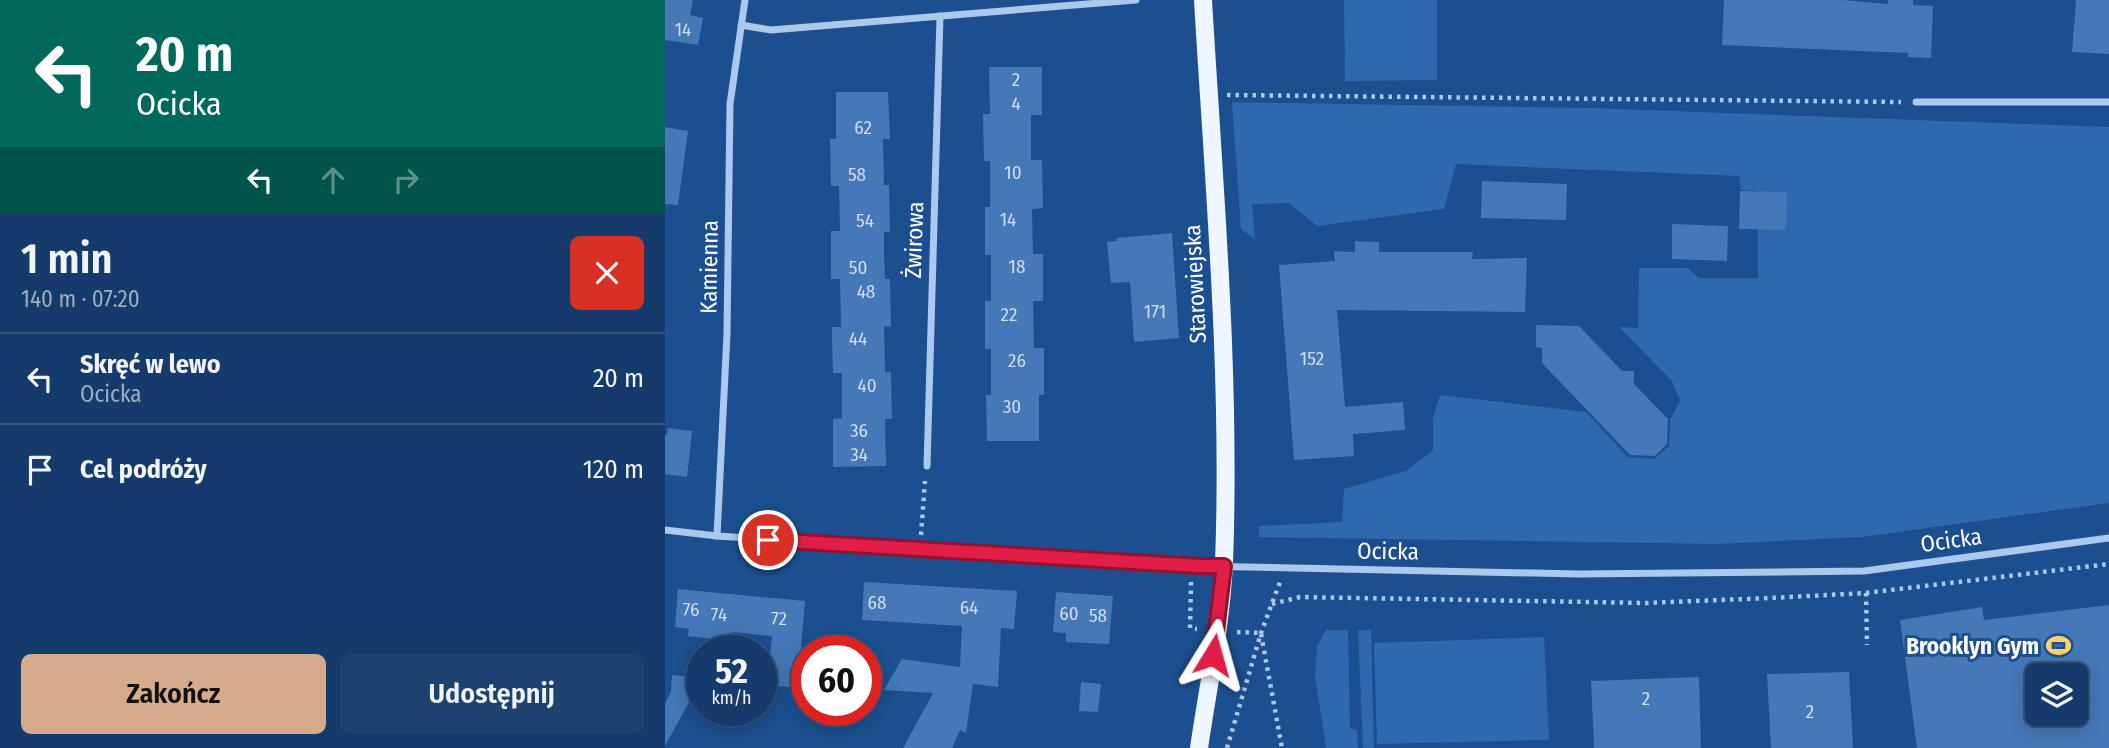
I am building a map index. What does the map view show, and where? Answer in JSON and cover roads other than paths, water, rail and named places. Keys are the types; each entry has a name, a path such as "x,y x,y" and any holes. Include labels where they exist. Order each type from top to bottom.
{"main road":[{"name":"Starowiejska","path":"1199,748 1224,566 1225,401 1221,284 1203,0"}],"street":[{"name":"Kamienna","path":"717,536 727,334 730,104 745,0"},
{"path":"741,25 771,30 1136,0"},
{"name":"Żwirowa","path":"927,466 940,16"},
{"path":"1916,102 2109,102"},
{"name":"Ocicka","path":"665,530 920,550 1199,566 1578,574 1864,571 2109,538"}],"place":[{"name":"Brooklyn Gym","path":"2059,646"}]}
